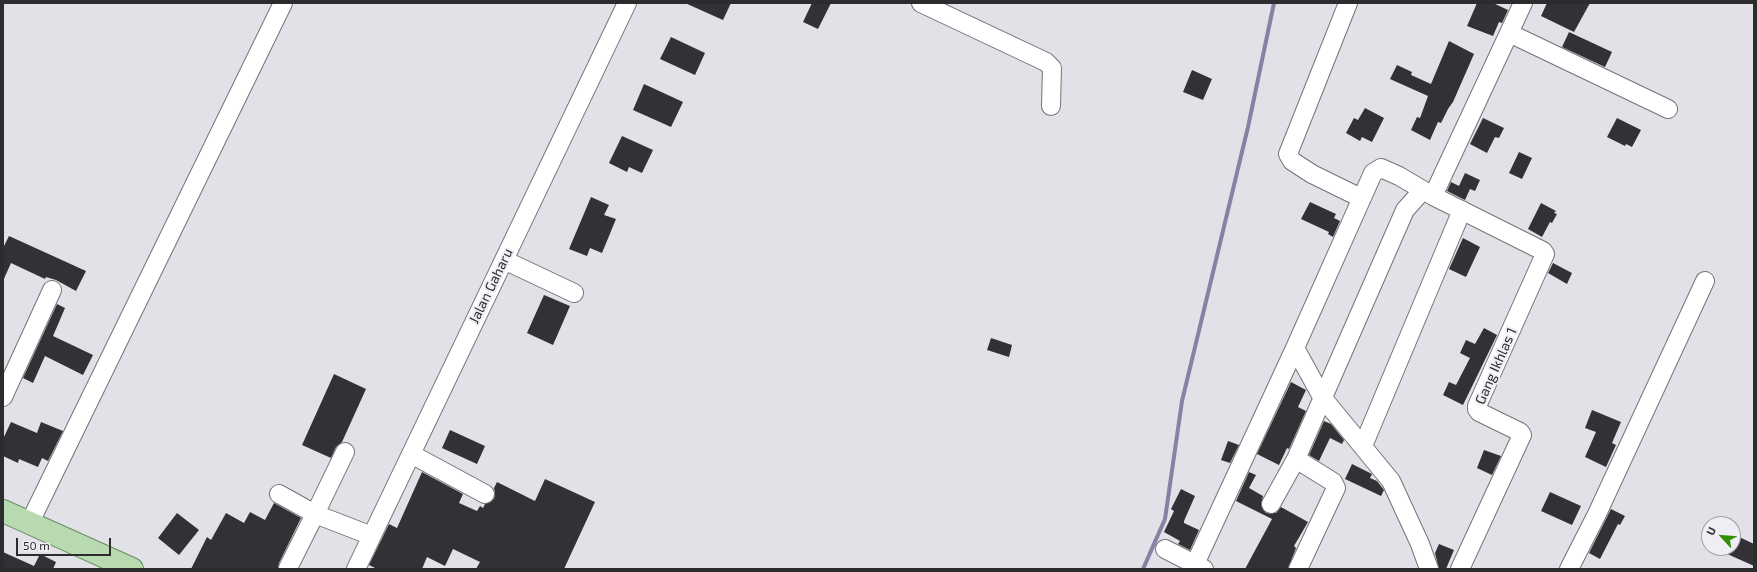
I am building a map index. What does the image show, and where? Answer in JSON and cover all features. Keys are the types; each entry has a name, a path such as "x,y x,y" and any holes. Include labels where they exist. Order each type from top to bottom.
{"main road":[{"path":"3,511 132,569"}],"street":[{"path":"30,522 283,3"},
{"name":"Jalan Gaharu","path":"356,569 627,3"},
{"path":"921,3 1046,62 1052,68 1050,106"},
{"path":"1165,549 1200,566 1361,198 1312,174 1292,161 1288,154 1348,3"},
{"path":"1271,504 1296,459 1405,210 1428,193 1523,3"},
{"path":"1509,33 1668,109"},
{"name":"Gang Ikhlas 1","path":"1361,198 1373,173 1381,168 1543,251 1545,254 1476,409 1479,412 1520,432 1522,435 1460,569"},
{"path":"1362,446 1462,210"},
{"path":"504,260 574,293"},
{"path":"1569,569 1597,514 1705,281"},
{"path":"3,397 52,290"},
{"path":"1295,348 1322,397 1391,482 1420,544 1429,569"},
{"path":"288,568 345,452"},
{"path":"411,454 485,494"},
{"path":"1296,459 1333,482 1336,488 1298,569"},
{"path":"279,494 315,514 372,536"}],"building":[{"path":"685,3 731,3 723,20"},
{"path":"812,3 831,3 818,29 803,22"},
{"path":"1477,3 1493,3 1508,10 1502,23 1499,22 1493,36 1467,26"},
{"path":"1547,3 1590,3 1574,32 1541,16"},
{"path":"1569,32 1612,52 1605,67 1562,47"},
{"path":"671,37 705,53 695,75 660,59"},
{"path":"1449,41 1474,54 1453,102 1441,123 1438,122 1430,140 1411,130 1417,117 1420,118 1428,96 1390,79 1397,65 1412,72 1411,75 1431,84"},
{"path":"1192,70 1212,79 1203,100 1183,92"},
{"path":"644,84 683,102 671,127 633,110"},
{"path":"1365,108 1384,118 1372,142 1362,137 1360,141 1346,133 1354,118 1358,120"},
{"path":"1483,118 1504,128 1499,138 1495,137 1487,153 1470,144"},
{"path":"1617,118 1641,130 1632,147 1626,144 1625,146 1607,137"},
{"path":"622,136 653,150 642,173 629,167 627,172 609,163"},
{"path":"1519,152 1532,158 1522,179 1509,173"},
{"path":"1465,173 1480,180 1475,191 1470,189 1465,200 1447,191 1451,182 1459,186"},
{"path":"591,197 609,205 604,215 616,219 602,253 590,248 587,256 569,249"},
{"path":"1310,202 1336,214 1334,218 1340,221 1333,237 1328,234 1329,232 1301,219"},
{"path":"1541,203 1556,211 1554,213 1557,214 1552,223 1550,222 1542,237 1528,229"},
{"path":"9,236 86,271 76,291 56,280 46,277 45,279 11,263 3,281 3,248"},
{"path":"1463,238 1480,247 1466,277 1449,269"},
{"path":"1553,263 1572,273 1567,284 1548,273"},
{"path":"544,295 570,306 553,345 527,333"},
{"path":"57,304 65,308 53,336 93,355 83,375 45,356 33,383 23,378"},
{"path":"1484,328 1497,335 1463,405 1443,395 1449,382 1456,385 1470,358 1460,353 1466,340 1475,344"},
{"path":"991,338 1012,345 1009,357 987,350"},
{"path":"334,374 366,389 342,442 336,447 331,458 302,445"},
{"path":"1291,382 1306,390 1298,407 1306,411 1289,449 1287,448 1279,465 1257,454"},
{"path":"1592,410 1621,422 1612,443 1616,445 1606,467 1585,457 1596,432 1585,428"},
{"path":"1324,421 1331,424 1344,440 1342,444 1330,438 1319,461 1309,455"},
{"path":"11,422 37,433 41,422 63,431 48,461 42,458 38,467 19,459 18,463 3,456 3,439"},
{"path":"450,430 485,446 477,464 442,448"},
{"path":"1228,441 1239,445 1230,463 1221,460"},
{"path":"1484,450 1501,456 1492,475 1477,468"},
{"path":"1352,464 1372,474 1370,478 1377,481 1384,490 1381,496 1345,479"},
{"path":"422,472 463,494 459,503 477,511 480,506 483,508 485,504 494,499 494,488 497,482 535,501 545,479 595,502 564,569 476,569 480,562 453,549 445,566 427,557 422,569 377,569 369,565 389,524 397,528"},
{"path":"1249,472 1256,475 1249,488 1263,496 1261,505 1266,513 1276,513 1281,507 1308,522 1294,546 1296,548 1288,569 1245,569 1272,519 1236,501"},
{"path":"1181,489 1195,496 1184,521 1184,523 1199,530 1190,550 1178,544 1180,541 1164,532 1174,511 1171,509"},
{"path":"1550,492 1581,506 1572,525 1541,511"},
{"path":"274,503 301,518 279,563 278,569 191,569 207,537 211,540 226,513 244,523 250,512 265,520"},
{"path":"1611,509 1625,516 1620,525 1618,524 1600,559 1589,553"},
{"path":"177,513 199,530 179,555 158,538"},
{"path":"1741,538 1754,544 1754,566 1732,556 1741,556"},
{"path":"1439,544 1454,550 1446,569 1439,569 1435,553"},
{"path":"3,552 34,566 40,554 56,562 53,569 3,569"}],"waterway":[{"path":"1143,569 1165,519 1182,401 1248,127 1274,3"}]}
